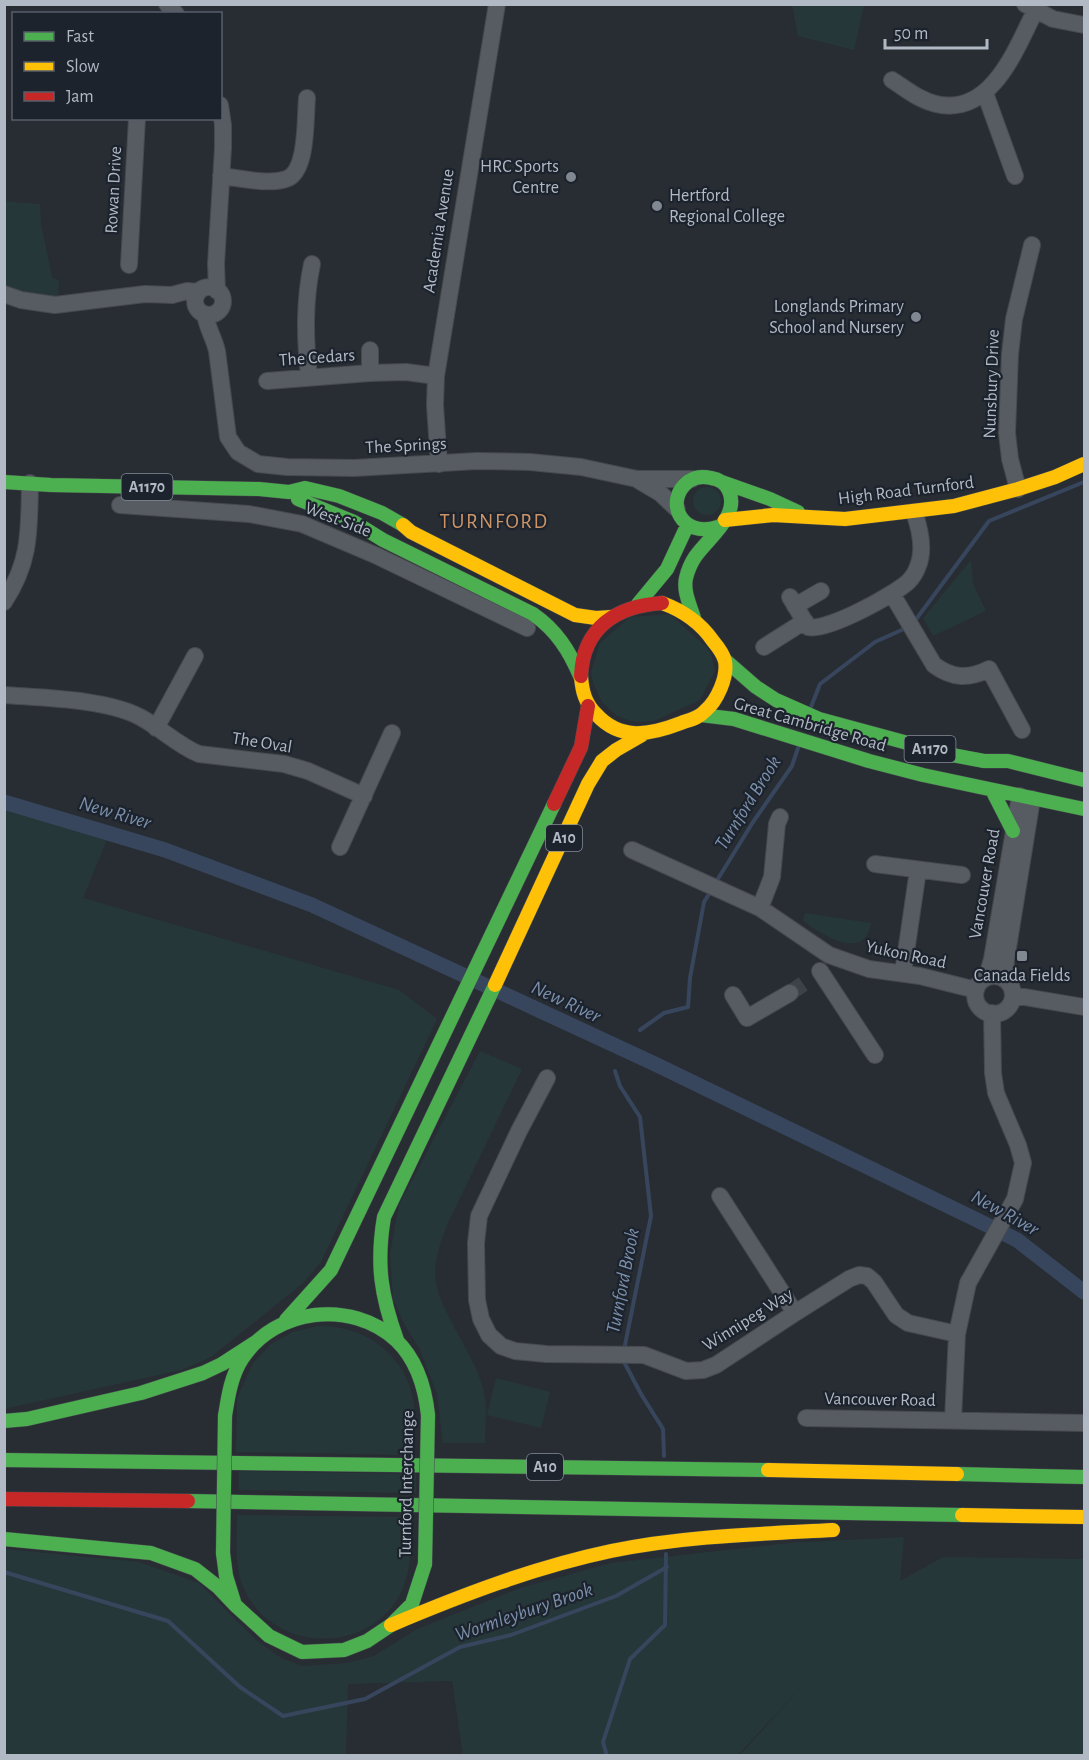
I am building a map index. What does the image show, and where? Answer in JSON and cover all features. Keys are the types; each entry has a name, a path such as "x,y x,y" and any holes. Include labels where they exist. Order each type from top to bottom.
{"main road":[{"name":"High Road Turnford","path":"722,524 741,518 773,515 845,519 972,503 1055,477 1084,464"},
{"path":"722,524 702,532 687,526 677,509 684,485 700,476 711,477 780,502 804,516"},
{"name":"A1170","path":"4,482 259,489 289,492 305,488 347,498 382,513 398,521 411,532 575,615 596,618 611,617"},
{"path":"694,618 688,600 686,578 691,561 732,509 732,498 722,482"},
{"name":"A1170","path":"289,492 302,501 354,522 383,540 545,621 566,645 580,676"},
{"path":"638,604 667,569 687,526"},
{"path":"383,540 388,533 394,531 411,532"},
{"path":"662,603 679,608 694,618 725,660 722,685 713,702 701,715 664,730 642,735 622,732 602,721 588,706 583,695 580,676 585,654 593,637 611,617 638,604 662,603"},
{"name":"Great Cambridge Road","path":"725,660 756,687 791,708 819,719 899,742 984,761 1002,760 1028,785 1084,809"},
{"name":"A10","path":"286,1320 331,1270 581,747 588,706"},
{"name":"Great Cambridge Road","path":"701,715 734,719 923,775 992,790 1084,780"},
{"name":"A10","path":"397,1340 385,1306 380,1280 378,1247 384,1217 508,959 588,784 602,761 642,735"},
{"path":"984,761 1028,785"},
{"path":"992,790 1013,831"},
{"name":"Turnford Interchange","path":"315,1314 346,1314 372,1324 397,1340 418,1370 426,1391 428,1415 425,1564 419,1586 412,1604 391,1625 367,1641 344,1650 302,1652 269,1636 235,1605 226,1576 223,1553 225,1416 231,1380 246,1353 256,1342 286,1320 315,1314"},
{"path":"4,1421 27,1419 141,1394 203,1373 222,1364 256,1342"},
{"name":"A10","path":"4,1460 603,1467 1084,1478"},
{"name":"A10","path":"4,1499 322,1502 1084,1517"},
{"path":"877,1527 913,1525 951,1514"},
{"path":"391,1625 463,1595 609,1551 725,1536 842,1529"},
{"path":"4,1539 151,1553 195,1569 218,1587 235,1605"}],"street":[{"name":"Academia Avenue","path":"439,464 435,405 436,376 496,4"},
{"path":"892,80 918,97 942,105 964,104 985,93 1008,64 1030,8 1066,23 1084,25"},
{"path":"985,93 1015,176"},
{"path":"221,176 274,181 287,179 296,173 303,152 307,98"},
{"path":"4,294 21,300 55,305 145,294 172,295 186,304 206,300 216,264 224,125 222,115"},
{"name":"Rowan Drive","path":"129,265 137,120"},
{"name":"Nunsbury Drive","path":"1018,489 1010,459 1007,433 1010,354 1014,319 1032,245"},
{"path":"309,377 305,317 312,264"},
{"name":"The Springs","path":"206,300 206,325 215,342 228,437 234,448 248,460 258,464 354,468 477,461 530,462 580,466 637,479 692,479"},
{"name":"The Cedars","path":"370,350 370,373"},
{"name":"The Cedars","path":"267,381 370,373 406,372 436,376"},
{"path":"637,479 660,493 677,509"},
{"path":"4,602 15,586 28,545 30,483"},
{"name":"West Side","path":"120,505 249,514 302,525 375,555 527,628"},
{"path":"821,591 793,602 808,627 815,629 832,624 892,594 910,580 918,567 921,545 914,512"},
{"path":"375,555 383,540"},
{"path":"892,594 930,661 943,672 954,676 973,676 989,669 1022,730"},
{"path":"764,647 805,621"},
{"path":"156,728 195,656"},
{"name":"The Oval","path":"4,695 119,709 140,717 186,748 199,754 284,764 308,771 364,796"},
{"path":"340,847 392,733"},
{"name":"Vancouver Road","path":"981,984 992,959 1013,831 1028,785"},
{"name":"Vancouver Road","path":"1005,979 1028,785"},
{"path":"760,908 772,877 777,824 780,817"},
{"name":"Yukon Road","path":"632,849 760,908 829,955 869,969 981,984"},
{"path":"875,864 962,875"},
{"path":"903,973 918,870"},
{"path":"829,955 815,975 874,1055"},
{"path":"998,976 1005,979 1013,995 1009,1007 998,1013 987,1012 979,1005 981,984 998,976"},
{"path":"733,995 747,1018 790,993"},
{"path":"1013,995 1084,1007"},
{"name":"Vancouver Road","path":"953,1420 957,1334 968,1283 1015,1199 1023,1163 1018,1144 996,1093 993,1073 992,1013"},
{"name":"Winnipeg Way","path":"547,1078 479,1216 476,1243 477,1300 481,1320 489,1335 501,1346 515,1352 623,1354 654,1357 686,1371 703,1370 716,1365 855,1276 864,1275 874,1282 896,1315 908,1323 957,1334"},
{"path":"720,1196 795,1313"},
{"name":"Vancouver Road","path":"806,1418 1084,1423"}],"shaded area":[{"path":"792,5 864,5 854,50 798,36"},
{"path":"5,201 40,204 41,224 52,277 59,281 58,297 24,292 5,286"},
{"path":"707,487 717,491 721,501 717,511 707,515 697,511 693,501 697,491"},
{"path":"971,560 973,584 986,611 933,636 923,618"},
{"path":"670,614 711,654 715,671 700,700 654,721 635,722 616,715 602,702 593,683 591,672 600,643 630,617"},
{"path":"4,808 108,837 83,898 399,990 437,1019 321,1262 303,1283 211,1357 181,1370 4,1409"},
{"path":"805,913 871,923 867,935 860,941 842,942 803,921"},
{"path":"480,1051 522,1069 447,1225 437,1255 435,1274 437,1288 449,1318 481,1381 486,1408 485,1443 443,1443 437,1394 420,1350 403,1322 393,1299 390,1254 399,1205"},
{"path":"318,1326 335,1327 367,1337 381,1346 403,1371 414,1404 413,1455 236,1452 237,1398 253,1363 271,1344 293,1332"},
{"path":"496,1378 550,1392 541,1428 487,1415"},
{"path":"239,1471 416,1474 416,1493 239,1490"},
{"path":"237,1515 411,1517 410,1559 403,1588 398,1598 382,1617 362,1630 339,1637 316,1638 293,1633 272,1622 254,1606 242,1584 237,1559"},
{"path":"904,1537 900,1581 943,1557 1084,1559 1084,1755 740,1755 807,1681 738,1755 463,1755 452,1681 348,1684 346,1755 5,1756 5,1549 139,1562 199,1583 256,1640 281,1658 302,1666 347,1663 374,1656 417,1629 520,1588 611,1563 789,1543"}],"waterway":[{"name":"Turnford Brook","path":"914,622 989,521 1084,482"},
{"name":"Turnford Brook","path":"811,707 820,684 875,642 906,628"},
{"name":"Turnford Brook","path":"716,882 753,822 792,766 798,748"},
{"name":"New River","path":"4,802 165,850 312,905 655,1064 1017,1240 1084,1292"},
{"name":"Turnford Brook","path":"640,1030 664,1013 688,1007 690,978 704,902 711,891"},
{"name":"Turnford Brook","path":"615,1071 620,1086 640,1117 651,1216 624,1350"},
{"name":"Turnford Brook","path":"623,1360 663,1429 664,1456"},
{"name":"Turnford Brook","path":"607,1756 603,1742 630,1659 665,1625 666,1554"},
{"name":"Wormleybury Brook","path":"4,1572 168,1621 240,1687 283,1716 365,1699 460,1647 511,1635 616,1596 667,1567"}],"tunnel":[{"path":"790,993 809,980"}],"traffic: fast":[{"path":"694,618 687,598 686,578 695,557 727,518 731,500 728,488 719,480 702,477 689,481 681,489 677,498 680,516 694,528 718,527"},
{"path":"4,482 259,489 289,492 305,488 339,496 382,513 403,525"},
{"path":"722,482 770,499 798,512"},
{"path":"298,499 354,522 383,540 533,614 561,641 580,676"},
{"path":"638,604 667,569 687,526"},
{"path":"725,660 756,687 776,700 819,719 952,755 984,761 1008,761 1084,780"},
{"path":"701,715 734,719 869,761 923,775 1084,809"},
{"path":"992,790 1013,831"},
{"path":"286,1320 331,1270 554,804"},
{"path":"397,1340 387,1309 380,1265 384,1217 495,985"},
{"path":"225,1416 235,1372 256,1342 274,1329 293,1320 314,1315 358,1318 378,1327 396,1340 409,1356 419,1374 428,1415"},
{"path":"4,1421 27,1419 141,1393 203,1373 222,1364 256,1342"},
{"path":"425,1564 428,1415"},
{"path":"223,1553 225,1416"},
{"path":"4,1460 768,1470"},
{"path":"957,1474 1084,1477"},
{"path":"188,1501 962,1515"},
{"path":"4,1539 151,1553 195,1569 218,1587 235,1605"},
{"path":"223,1553 226,1576 235,1605 269,1636 302,1652 344,1650 367,1641 391,1625 412,1604 425,1564"}],"traffic: slow":[{"path":"725,520 773,515 845,519 954,506 1018,489 1055,477 1084,464"},
{"path":"403,525 411,532 575,615 596,618 611,617"},
{"path":"581,676 582,687 592,710 605,723 625,732 647,733 703,713 714,701 721,688 725,674 724,658 708,634 697,623 662,603"},
{"path":"495,985 588,784 602,761 642,735"},
{"path":"768,1470 957,1474"},
{"path":"962,1515 1084,1517"},
{"path":"391,1625 499,1583 555,1565 611,1551 694,1539 833,1530"}],"traffic: jam":[{"path":"581,676 588,644 605,622 631,609 662,603"},
{"path":"554,804 581,747 588,706"},
{"path":"4,1499 188,1501"}],"place":[{"name":"HRC Sports Centre","path":"571,177"},
{"name":"Hertford Regional College","path":"657,206"},
{"name":"Longlands Primary School and Nursery","path":"916,317"},
{"name":"Canada Fields","path":"1022,956"}],"district":[{"name":"TURNFORD","path":"494,521"}]}
